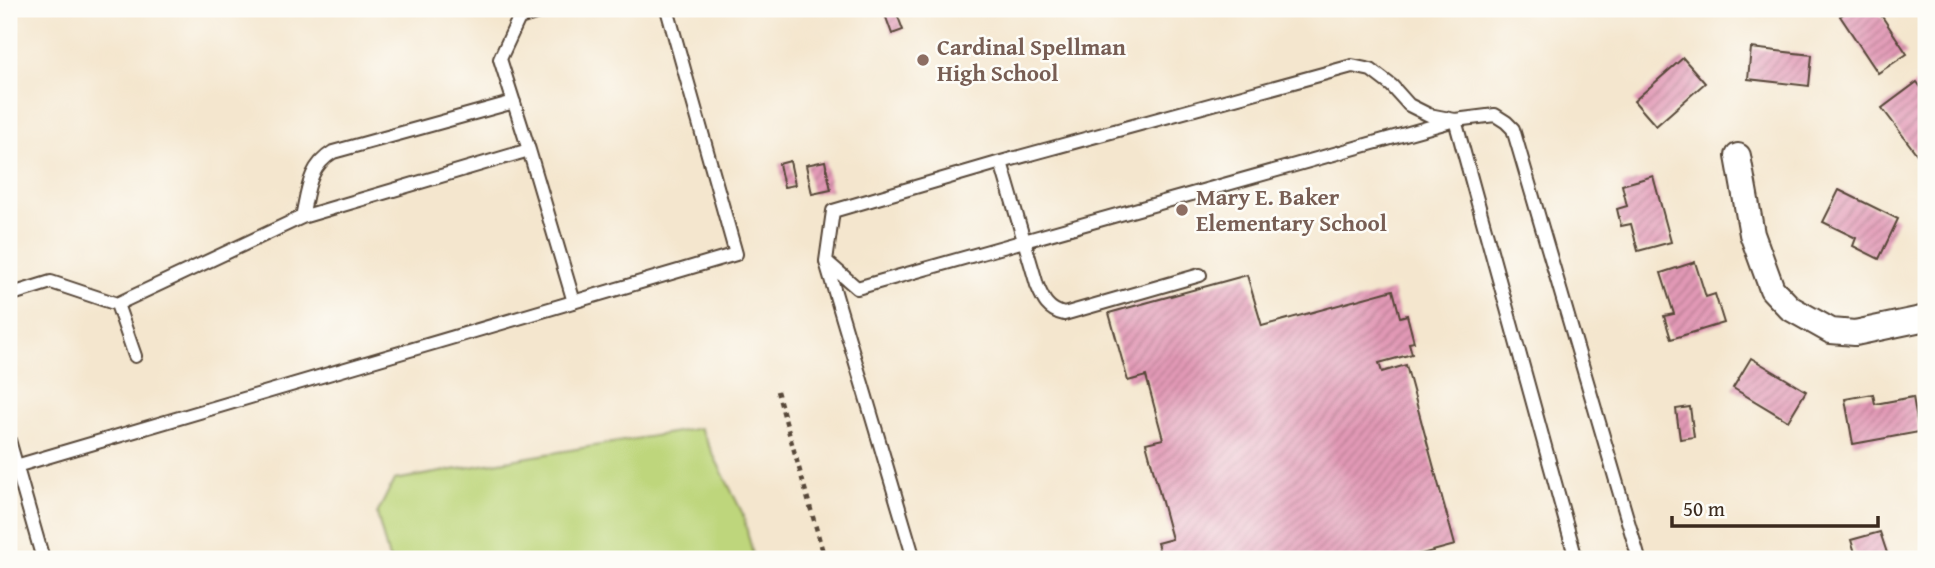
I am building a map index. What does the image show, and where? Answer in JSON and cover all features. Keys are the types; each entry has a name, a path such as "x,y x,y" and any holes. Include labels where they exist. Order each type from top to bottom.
{"street":[{"path":"1738,156 1752,234 1772,289 1790,308 1831,331 1855,333 1926,318"}],"lane":[{"path":"548,9 519,18 500,59 574,302"},
{"path":"16,466 736,254 667,9"},
{"path":"915,559 826,261 833,211 1352,66 1371,69 1392,86 1409,105 1429,116 1455,120"},
{"path":"302,217 310,177 322,159 333,152 514,102"},
{"path":"826,261 857,288 1455,120 1494,116 1513,129 1639,559"},
{"path":"1455,120 1576,559"},
{"path":"9,295 51,282 117,304 302,217 529,150"},
{"path":"1001,162 1037,285 1045,303 1054,312 1064,314 1200,275"},
{"path":"117,304 135,356"},
{"path":"9,440 43,559"}],"path":[{"path":"777,391 825,559"}],"green space":[{"path":"700,428 743,514 754,559 389,559 377,514 394,480"}],"building":[{"path":"883,9 895,9 903,30 892,34"},
{"path":"1851,9 1877,9 1907,54 1878,73 1840,16"},
{"path":"1751,48 1812,55 1809,86 1748,79"},
{"path":"1683,58 1705,83 1656,126 1634,101"},
{"path":"1917,82 1926,94 1926,157 1922,161 1882,108"},
{"path":"790,161 795,185 784,187 779,164"},
{"path":"825,161 831,190 812,194 806,165"},
{"path":"1653,176 1671,242 1638,251 1631,224 1621,226 1617,209 1627,206 1622,185"},
{"path":"1839,190 1898,219 1879,259 1853,246 1856,238 1823,222"},
{"path":"1695,262 1706,297 1715,294 1724,323 1671,339 1664,316 1674,314 1661,273"},
{"path":"1247,275 1262,326 1393,290 1400,317 1407,315 1414,342 1409,343 1412,354 1379,363 1382,372 1406,365 1455,545 1403,559 1162,559 1157,543 1172,539 1146,443 1163,439 1146,376 1128,381 1109,313"},
{"path":"1751,358 1806,391 1788,421 1733,388"},
{"path":"1873,394 1875,404 1913,397 1919,432 1853,444 1845,399"},
{"path":"1690,407 1694,437 1680,439 1676,409"},
{"path":"1880,532 1889,559 1857,559 1851,540"}],"place":[{"name":"Cardinal Spellman High School","path":"923,60"},
{"name":"Mary E. Baker Elementary School","path":"1182,210"}]}
